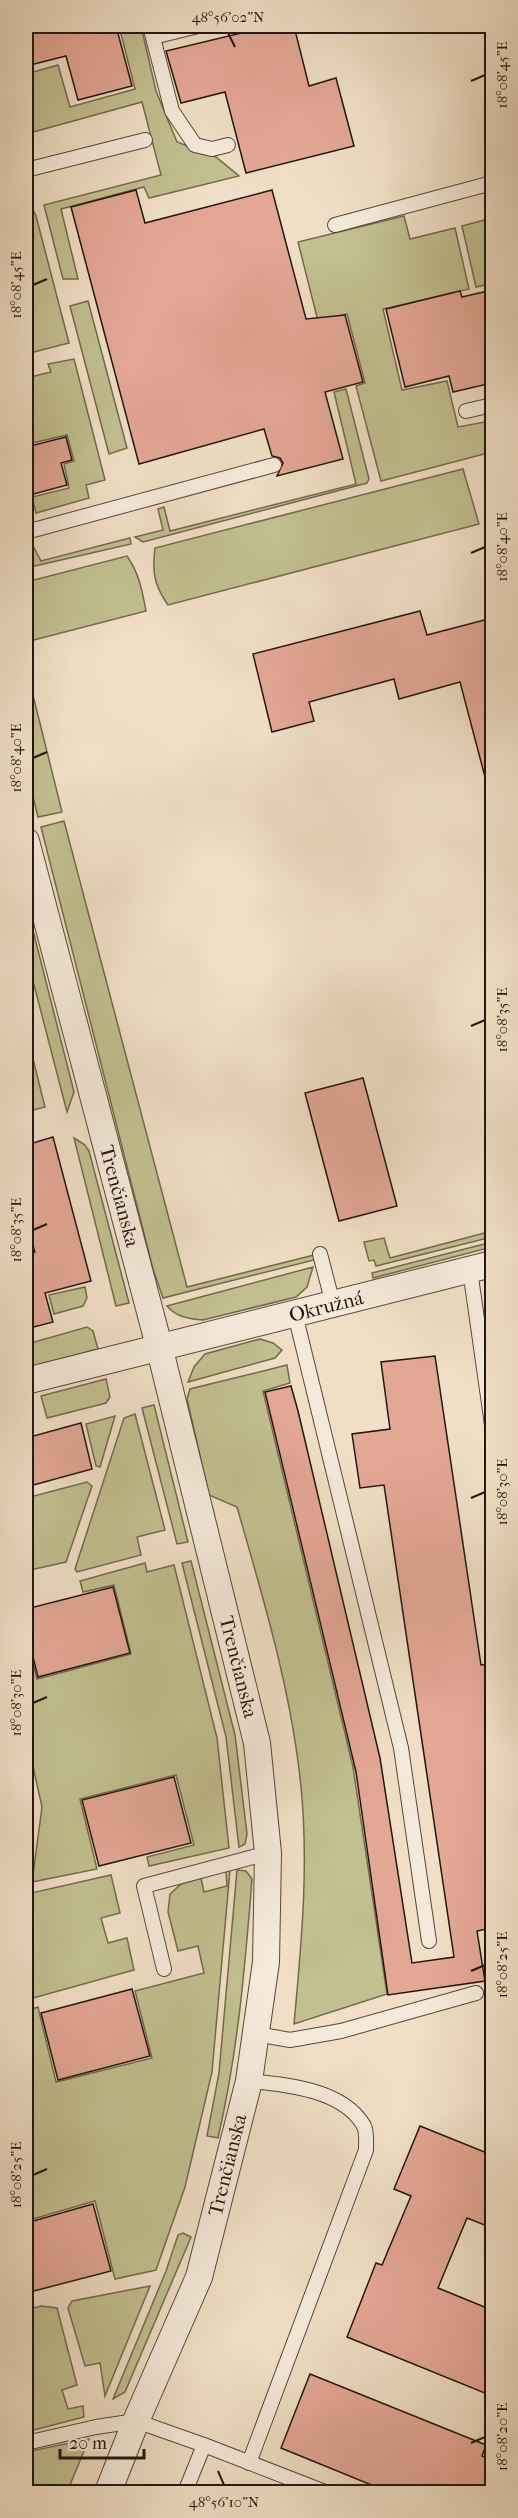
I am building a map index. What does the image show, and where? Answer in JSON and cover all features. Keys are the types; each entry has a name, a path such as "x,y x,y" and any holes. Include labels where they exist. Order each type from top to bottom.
{"street":[{"name":"Trenčianska","path":"26,841 159,1346 257,1743 268,1853 266,1962 249,2081 198,2277 136,2421 108,2493"},
{"name":"Okružná","path":"26,1381 481,1267"}],"lane":[{"path":"198,26 152,32 172,111 195,145 212,149 228,145"},
{"path":"26,170 145,140"},
{"path":"334,225 492,183"},
{"path":"466,411 492,405"},
{"path":"26,532 274,465"},
{"path":"320,1254 333,1304"},
{"path":"481,1267 492,1425"},
{"path":"295,1314 401,1748 429,1941"},
{"path":"164,1969 144,1887 268,1853"},
{"path":"256,2034 290,2040 341,2031 476,1993"},
{"path":"249,2081 291,2085 345,2103 365,2128 366,2150 249,2463"},
{"path":"26,2443 136,2421 325,2493"},
{"path":"185,2493 204,2445"}],"shaded area":[{"path":"119,26 141,26 156,91 177,142 216,157 239,176 149,198 144,187 61,209 78,279 63,279 44,205 161,175 142,102 26,134 26,74 58,65 70,107 135,89"},
{"path":"32,208 69,343 26,354 26,210"},
{"path":"404,216 410,239 455,228 469,289 383,309 402,390 447,381 458,427 490,421 492,424 492,452 381,481 356,386 365,383 347,314 318,321 298,242"},
{"path":"492,218 492,288 487,290 485,285 476,287 462,226"},
{"path":"88,301 127,448 109,454 70,306"},
{"path":"74,359 105,480 86,485 89,498 36,513 32,497 69,488 64,464 74,461 67,435 28,444 26,378 51,372 48,364"},
{"path":"346,389 369,479 367,483 143,542 135,537 163,530 158,509 164,507 170,531 356,484 334,392"},
{"path":"463,469 479,524 168,605 157,585 154,571 155,548"},
{"path":"130,538 131,544 26,568 26,544 32,544 41,561"},
{"path":"127,556 137,575 146,611 26,642 26,582"},
{"path":"26,667 62,812 38,817 26,769"},
{"path":"64,821 187,1287 314,1255 314,1260 163,1298 153,1269 41,827"},
{"path":"26,903 74,1092 67,1112 26,954"},
{"path":"26,1031 45,1107 26,1112"},
{"path":"74,1138 85,1145 89,1151 129,1303 116,1306"},
{"path":"492,1231 492,1237 376,1266 374,1260 369,1261 364,1242 384,1238 390,1258"},
{"path":"492,1242 492,1247 373,1278 372,1273"},
{"path":"313,1267 307,1287 296,1297 203,1320 183,1317 174,1313 167,1306"},
{"path":"85,1287 87,1298 83,1306 54,1314 49,1295"},
{"path":"87,1327 93,1331 98,1349 33,1366 27,1344"},
{"path":"260,1339 273,1343 282,1350 275,1358 188,1382 194,1367 205,1354"},
{"path":"287,1365 290,1383 263,1391 353,1767 387,1994 294,2024 302,1928 304,1833 294,1736 273,1637 237,1507 209,1495 187,1399 190,1389"},
{"path":"106,1379 110,1397 106,1403 47,1418 41,1396"},
{"path":"154,1405 188,1542 177,1544 142,1408"},
{"path":"135,1414 165,1530 137,1537 141,1555 77,1572 75,1569 124,1418"},
{"path":"115,1416 100,1467 96,1466 86,1424"},
{"path":"87,1482 92,1486 66,1562 30,1570 32,1583 26,1584 26,1498"},
{"path":"191,1561 235,1735 247,1834 245,1844 239,1847 226,1737 182,1563"},
{"path":"145,1563 147,1572 174,1565 217,1738 229,1848 149,1866 147,1857 194,1845 176,1775 80,1799 97,1869 32,1882 42,1807 26,1735 26,1635 37,1679 131,1654 114,1585 83,1592 80,1581"},
{"path":"230,1870 212,2072 185,2187 156,2270 115,2279 95,2201 26,2221 26,2011 38,2007 56,2082 152,2058 135,1991 204,1973 198,1946 178,1951 168,1912 170,1894 181,1884 201,1878 204,1892 227,1886 226,1871"},
{"path":"237,1870 246,1871 252,1879 236,2041 218,2138 207,2136 219,2073"},
{"path":"111,1875 120,1913 101,1918 108,1943 127,1938 134,1970 26,2000 26,1932 31,1893"},
{"path":"183,2233 191,2237 125,2392 113,2399 166,2271 178,2235"},
{"path":"150,2286 105,2396 100,2363 85,2366 68,2308 72,2301"},
{"path":"41,2306 57,2308 77,2385 62,2390 68,2409 83,2406 84,2417 26,2432 26,2310"},
{"path":"89,2439 67,2492 26,2492 26,2452"}],"building":[{"path":"26,26 116,26 132,86 78,100 66,56 26,66"},
{"path":"271,26 294,26 309,86 336,78 354,146 246,173 225,92 181,103 166,51"},
{"path":"136,190 145,223 272,190 306,319 345,315 363,382 325,392 343,459 277,476 283,463 280,458 272,456 264,429 139,464 71,207"},
{"path":"492,290 492,383 453,392 449,376 405,387 386,309 460,291 462,297"},
{"path":"66,437 72,460 61,463 67,485 26,496 26,447"},
{"path":"420,611 427,635 492,618 492,776 485,777 460,682 399,699 394,679 309,702 314,721 272,732 253,654"},
{"path":"363,1078 397,1206 339,1221 305,1093"},
{"path":"53,1137 91,1281 45,1293 53,1322 26,1329 26,1247 33,1246 35,1253 26,1218 26,1145"},
{"path":"435,1356 481,1665 492,1664 492,1928 477,1931 485,1981 388,1995 356,1772 265,1392 291,1386 298,1411 380,1758 412,1963 454,1957 384,1485 360,1488 352,1434 390,1429 381,1362"},
{"path":"81,1423 92,1469 26,1487 26,1438"},
{"path":"113,1587 130,1653 38,1677 26,1629 26,1609"},
{"path":"174,1777 191,1843 99,1866 82,1800"},
{"path":"132,1989 150,2056 58,2080 41,2013"},
{"path":"420,2126 492,2155 492,2228 467,2218 438,2288 492,2310 492,2396 347,2337 376,2263 382,2265 411,2196 394,2189"},
{"path":"93,2204 111,2271 26,2293 26,2223"},
{"path":"310,2374 486,2445 482,2456 492,2460 492,2493 391,2493 281,2448"}]}
